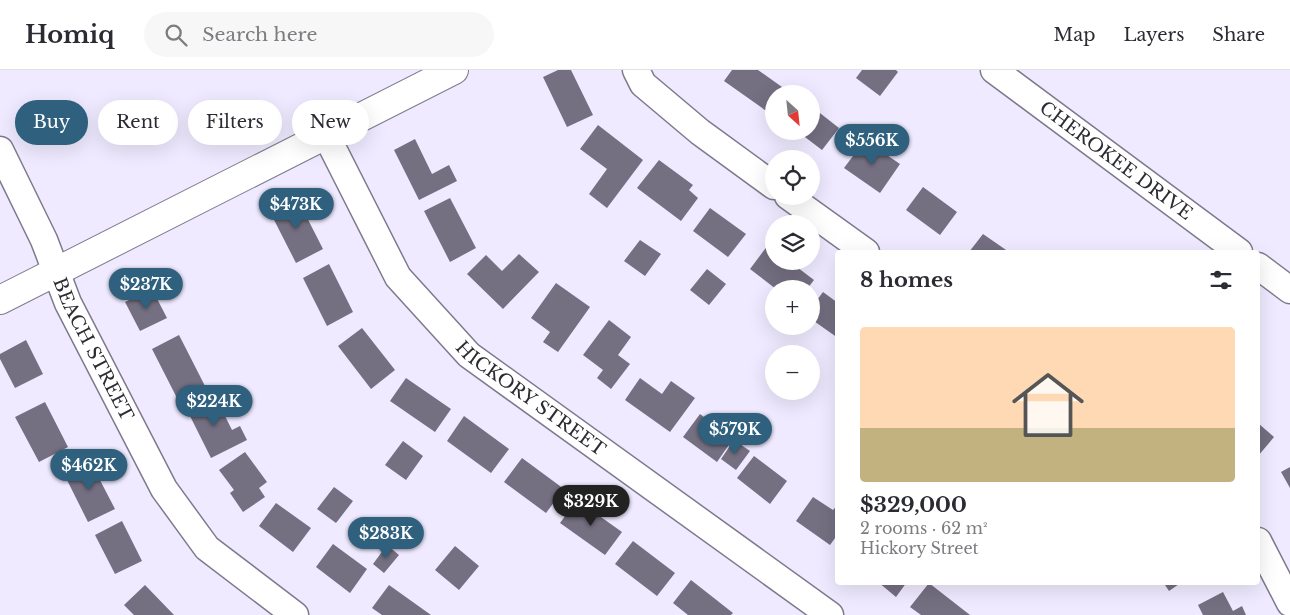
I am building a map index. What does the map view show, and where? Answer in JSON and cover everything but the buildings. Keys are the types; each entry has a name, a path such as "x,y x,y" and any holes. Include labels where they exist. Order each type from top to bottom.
{"main road":[{"path":"369,113 454,70"},
{"path":"0,300 306,145"}],"street":[{"path":"636,70 643,84 700,132 765,179"},
{"name":"CHEROKEE DRIVE","path":"994,70 1236,250"},
{"name":"HICKORY STREET","path":"331,145 398,277 469,355 830,615"},
{"name":"BEACH STREET","path":"0,150 44,240 68,303 164,489 207,548 296,615"},
{"path":"801,205 863,250"},
{"path":"1260,268 1290,290"},
{"path":"1260,545 1290,603"}]}
